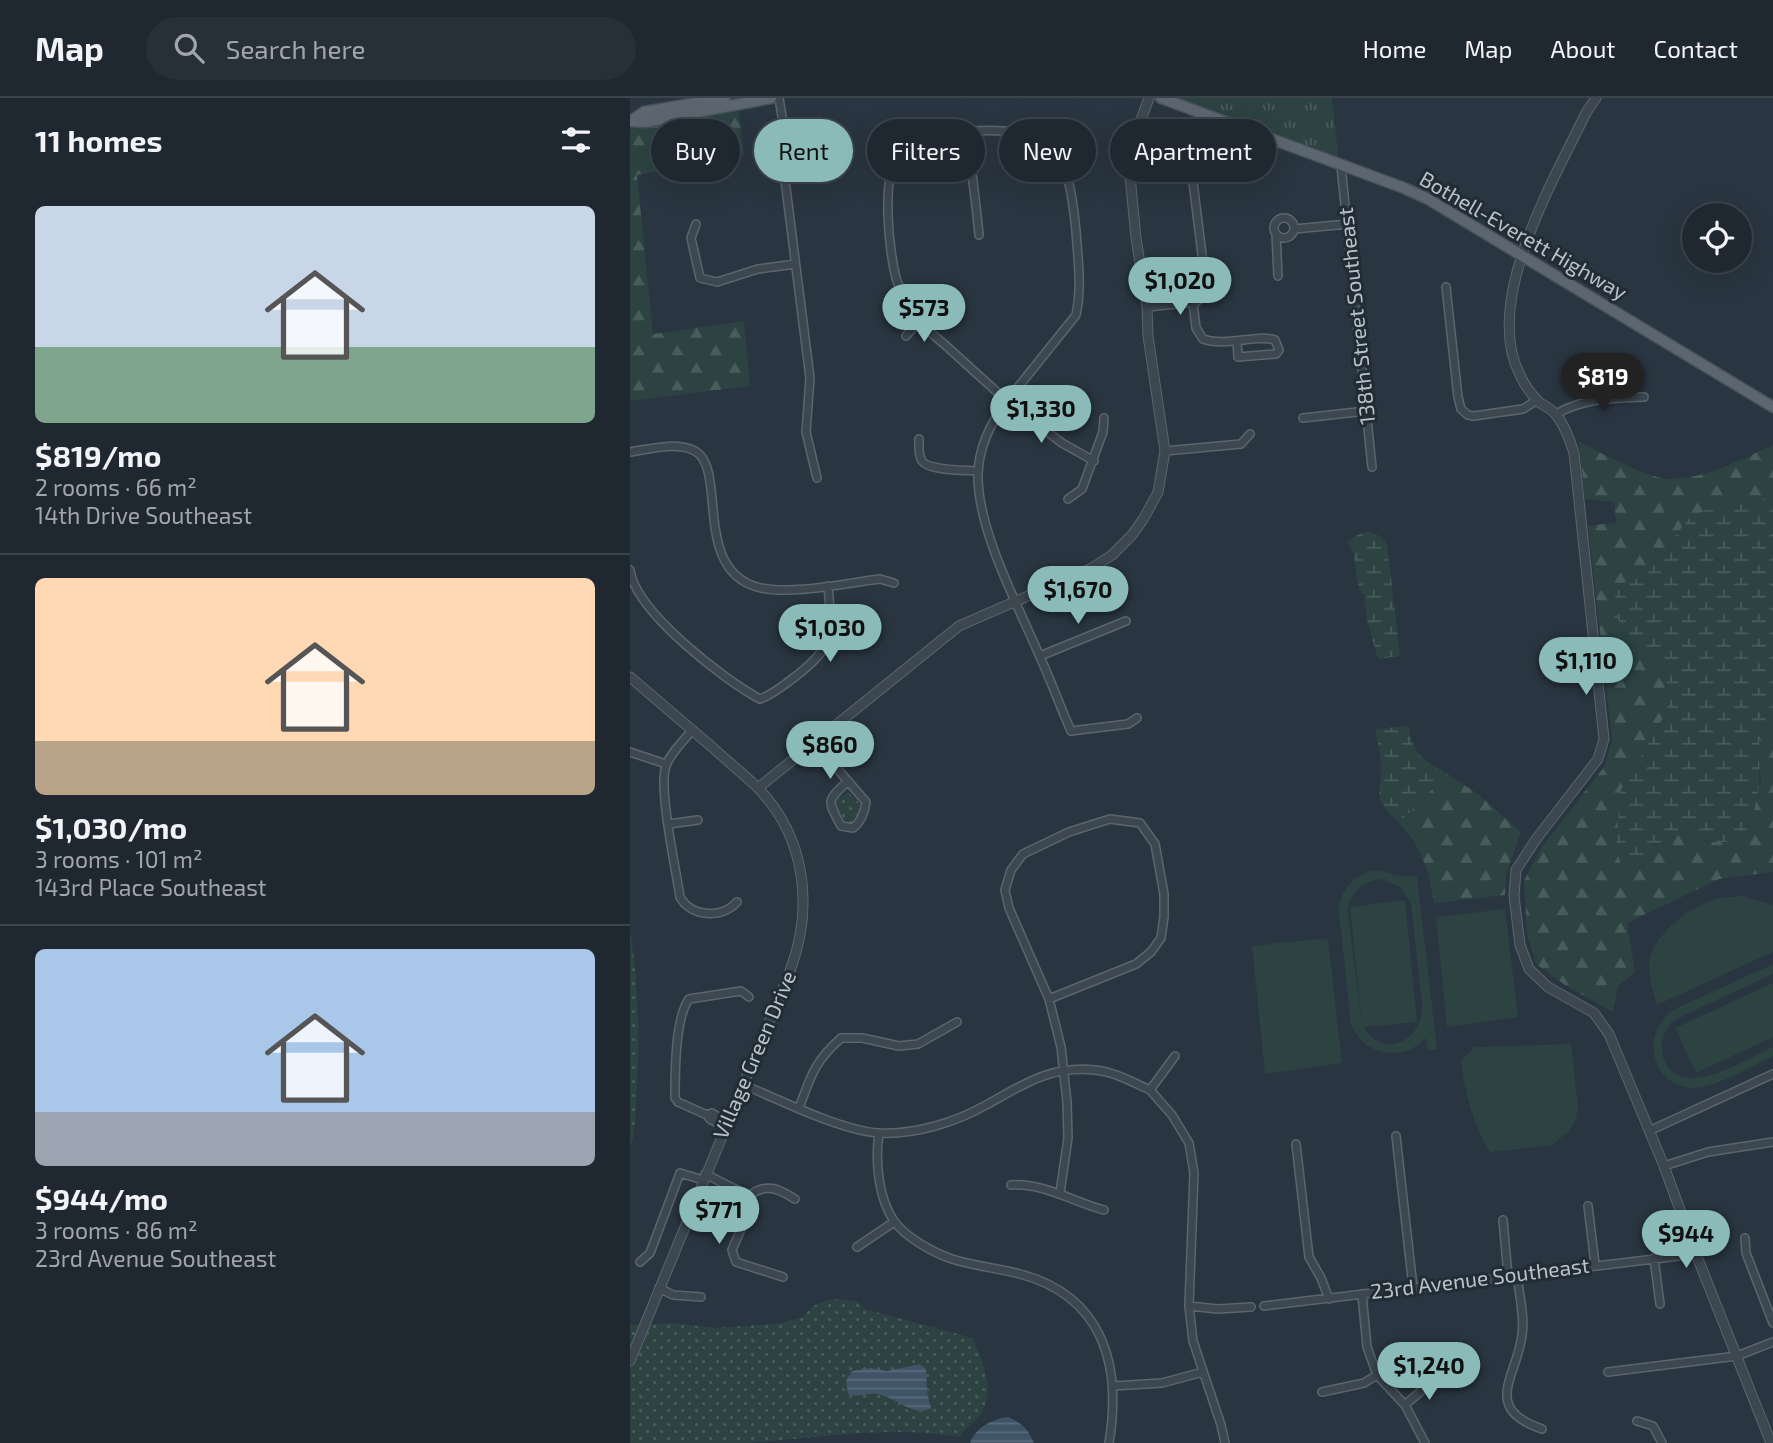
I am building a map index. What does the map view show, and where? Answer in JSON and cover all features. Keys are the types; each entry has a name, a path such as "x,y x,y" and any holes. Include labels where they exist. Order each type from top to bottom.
{"main road":[{"path":"630,117 644,112 725,98"},
{"path":"630,117 645,122 771,98"},
{"name":"Bothell-Everett Highway","path":"1161,98 1428,199 1773,407"}],"street":[{"path":"779,98 786,141 785,180 810,378 806,432 817,478"},
{"path":"758,788 959,626 1092,568 1112,555 1132,536 1158,492 1165,451 1148,336 1147,307 1136,238 1128,155 1149,98"},
{"path":"1596,98 1581,121 1521,255 1509,304 1507,326 1520,375 1537,400 1556,414 1574,453 1604,739 1598,759 1537,838 1516,870 1514,896 1520,946 1529,969 1548,987 1594,1013 1609,1034 1664,1166 1696,1254 1772,1443"},
{"path":"985,130 1007,129 1024,132 1053,149 1060,159 1072,190 1080,298 1076,315 1007,401 987,431 978,471 978,492 983,519 1071,731 1128,724 1137,718"},
{"name":"138th Street Southeast","path":"1341,166 1372,467"},
{"path":"889,182 887,196 897,279 919,321 1007,401 1062,443 1094,461"},
{"path":"973,182 979,235"},
{"path":"1147,307 1192,302 1203,297 1206,287 1193,182"},
{"path":"1278,276 1274,225 1281,218 1290,220 1294,229"},
{"path":"696,224 691,238 700,278 717,282 758,269 795,264"},
{"path":"1276,234 1282,238 1288,237 1294,229 1348,224"},
{"path":"1446,287 1461,409 1468,415 1474,415 1523,409 1537,400"},
{"path":"1192,302 1196,328 1203,339 1237,341 1270,338 1275,340 1279,350 1270,356 1238,357 1237,341"},
{"path":"906,336 919,321"},
{"path":"1599,375 1603,398"},
{"path":"1556,414 1574,404 1603,398 1644,397"},
{"path":"1303,418 1366,411"},
{"path":"1069,499 1082,489 1103,432 1104,418"},
{"path":"1165,451 1241,444 1250,434"},
{"path":"919,439 919,452 923,462 930,467 978,471"},
{"path":"630,452 674,446 700,453 710,477 717,540 724,561 741,579 756,587 777,590 880,579 894,583"},
{"path":"630,570 641,598 656,618 737,687 760,699 776,691 817,659 827,644 831,626 828,586"},
{"path":"1040,656 1126,621"},
{"name":"Village Green Drive","path":"630,677 758,788 792,841 803,880 804,916 800,945 630,1361"},
{"path":"692,730 666,764 664,798 680,897 686,906 703,913 728,910 737,902"},
{"path":"815,743 848,781 866,802 861,817 853,828 841,826 830,802 848,781"},
{"path":"630,752 666,764"},
{"path":"1049,999 1136,964 1151,952 1161,938 1164,894 1155,844 1140,823 1110,819 1069,832 1023,854 1011,870 1005,890 1009,908 1049,999 1061,1047 1068,1138 1060,1193"},
{"path":"669,824 698,820"},
{"path":"727,1123 718,1124 706,1115 678,1102 675,1098 675,1060 685,1005 689,999 741,991 749,997"},
{"path":"799,1108 823,1053 841,1038 862,1038 899,1046 918,1044 957,1022"},
{"path":"1150,1090 1175,1056"},
{"path":"744,1086 839,1124 879,1133 933,1127 986,1105 1035,1077 1064,1070 1095,1070 1117,1075 1150,1090 1172,1115 1189,1143 1194,1173 1189,1306 1193,1341 1225,1443"},
{"path":"1649,1131 1773,1074"},
{"path":"879,1133 876,1156 878,1178 894,1222 930,1250 972,1264 1021,1274 1061,1291 1088,1315 1105,1348 1113,1386 1110,1443"},
{"path":"1396,1136 1413,1287"},
{"path":"1664,1166 1708,1152 1773,1142"},
{"path":"1296,1144 1308,1257 1321,1278 1329,1299"},
{"path":"640,1262 650,1253 680,1173 704,1177 750,1196"},
{"path":"1012,1185 1026,1184 1060,1193 1084,1205 1104,1209"},
{"path":"783,1277 736,1262 732,1250 747,1214 750,1196 758,1189 779,1189 794,1199"},
{"path":"1588,1206 1595,1264"},
{"path":"1503,1220 1508,1276"},
{"path":"857,1247 894,1222"},
{"path":"1745,1238 1746,1253 1773,1323"},
{"name":"23rd Avenue Southeast","path":"1264,1306 1595,1264 1696,1254"},
{"path":"1654,1258 1660,1304"},
{"path":"1517,1275 1523,1332 1507,1381 1509,1400 1514,1415 1524,1423 1542,1429"},
{"path":"659,1288 673,1295 701,1297"},
{"path":"1362,1294 1367,1347 1377,1375 1405,1405 1425,1443"},
{"path":"1189,1306 1251,1307"},
{"path":"1608,1372 1737,1356 1773,1342"},
{"path":"1113,1386 1161,1383 1203,1372"},
{"path":"1322,1392 1364,1383 1377,1375"},
{"path":"1405,1405 1436,1378"},
{"path":"1637,1421 1653,1426 1662,1443"}],"green space":[{"path":"1167,98 1332,98 1339,163 1276,139 1276,119 1223,119"},
{"path":"738,105 740,119 651,119 651,173 637,175 653,334 744,321 750,386 630,401 630,121"},
{"path":"740,122 744,156 740,157"},
{"path":"1579,442 1638,470 1670,479 1711,472 1773,445 1773,494 1766,500 1750,501 1690,517 1645,576 1621,584 1635,649 1666,659 1667,711 1621,790 1640,870 1675,835 1686,832 1707,842 1761,784 1758,736 1773,726 1773,872 1719,879 1627,923 1635,972 1618,986 1613,1012 1565,985 1536,964 1527,934 1524,881 1540,849 1605,766 1612,739 1588,526 1616,522 1614,502 1585,499"},
{"path":"1773,494 1773,726 1759,736 1760,765 1754,812 1743,838 1714,842 1686,832 1675,835 1640,870 1620,864 1616,844 1621,790 1667,711 1666,659 1635,649 1622,629 1612,604 1621,584 1645,576 1690,517 1739,495 1756,500"},
{"path":"1370,532 1387,543 1400,656 1378,659 1367,620 1364,596 1359,589 1353,552 1347,541 1361,533"},
{"path":"1409,726 1413,744 1420,756 1447,774 1399,823 1381,801 1381,763 1375,729"},
{"path":"1447,774 1478,794 1521,832 1506,874 1505,895 1434,903 1428,873 1420,852 1399,823"},
{"path":"848,792 861,805 856,821 850,824 841,817 836,802 836,799"},
{"path":"1377,871 1417,876 1437,1049 1428,1051 1426,1038 1406,1051 1384,1052 1365,1043 1351,1024 1339,913 1344,892 1364,874","holes":["1381,879 1400,887 1411,904 1422,1005 1421,1017 1410,1036 1391,1044 1381,1043 1364,1027 1417,1022 1405,900 1350,907 1362,1024 1348,912 1351,899 1362,885"]},
{"path":"1741,896 1773,905 1773,952 1657,1005 1649,962 1657,942 1673,924 1693,909 1716,899"},
{"path":"1505,909 1518,1017 1447,1027 1436,917"},
{"path":"630,929 637,988 638,1048 635,1118 630,1147"},
{"path":"1328,938 1342,1063 1265,1074 1252,946"},
{"path":"1773,964 1773,974 1676,1019 1664,1034 1662,1052 1669,1068 1680,1076 1695,1078 1712,1075 1773,1047 1773,1056 1711,1085 1691,1088 1676,1084 1665,1077 1654,1054 1654,1041 1665,1017 1677,1008"},
{"path":"1773,983 1773,1037 1696,1073 1675,1028"},
{"path":"1571,1044 1578,1106 1576,1120 1568,1132 1552,1145 1490,1152 1471,1108 1461,1061 1475,1047"},
{"path":"837,1299 857,1301 865,1309 973,1338 986,1375 986,1403 982,1413 960,1437 881,1432 749,1443 630,1443 630,1325 674,1323 714,1328 776,1324 803,1317 817,1304"}],"water":[{"path":"920,1364 926,1369 931,1408 925,1411 912,1409 877,1394 848,1394 846,1381 852,1371 871,1368 887,1371"},
{"path":"1008,1417 1024,1427 1034,1443 970,1443 985,1425"}]}
